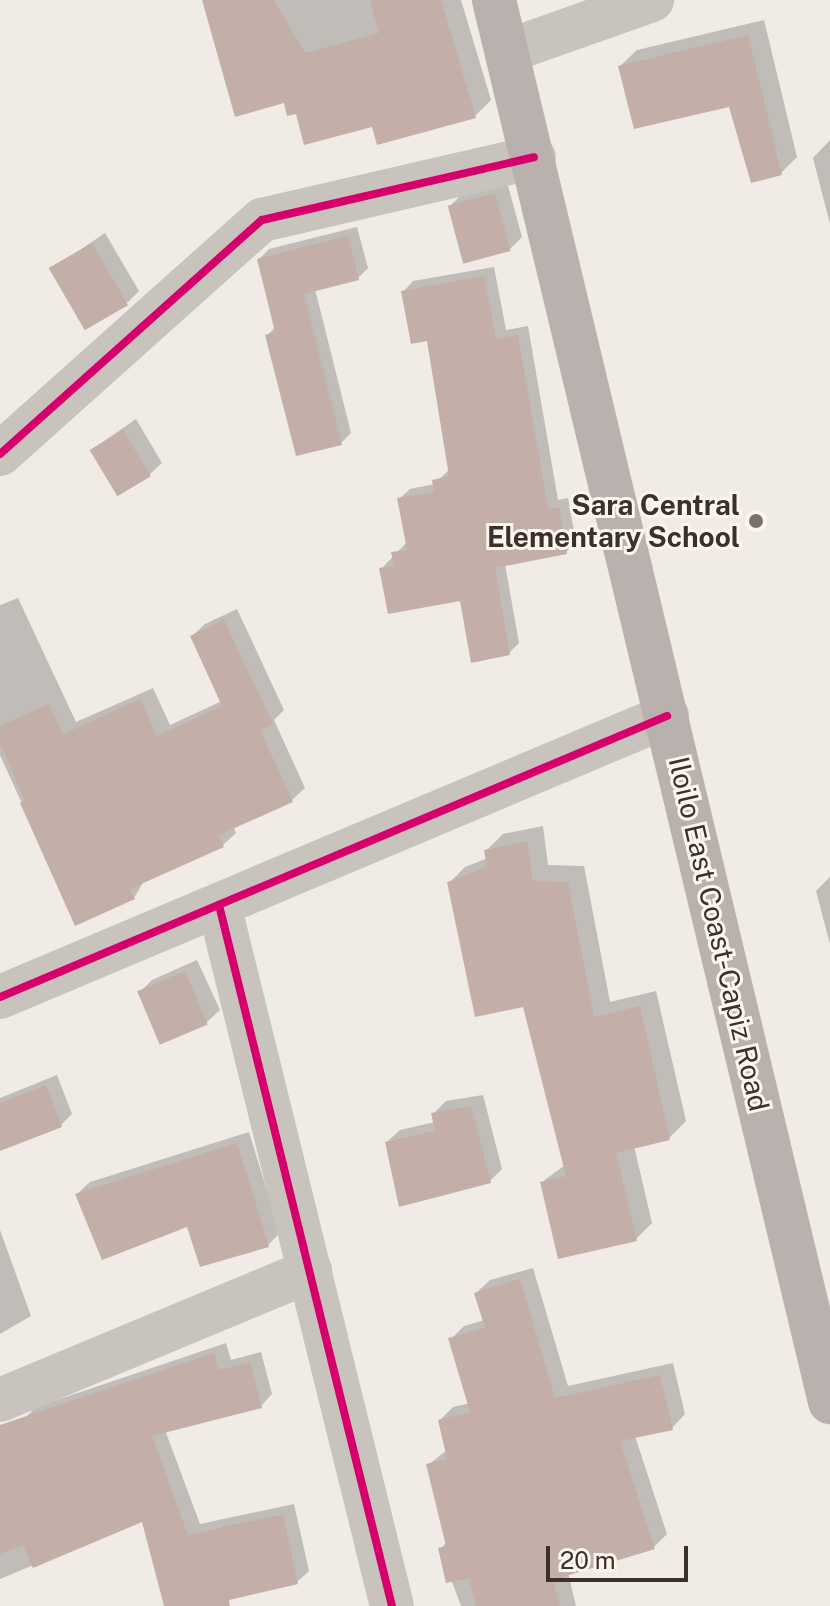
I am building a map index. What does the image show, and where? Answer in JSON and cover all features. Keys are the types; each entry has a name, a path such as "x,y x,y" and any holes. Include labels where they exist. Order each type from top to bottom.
{"main road":[{"name":"Iloilo East Coast-Capiz Road","path":"494,0 830,1402"}],"street":[{"path":"508,51 652,0"},
{"path":"0,454 262,220 534,157"},
{"path":"0,997 667,716"},
{"path":"219,905 392,1606"},
{"path":"0,1400 310,1271"}],"building":[{"path":"202,0 274,0 305,53 379,33 370,0 441,0 476,118 377,145 372,127 304,145 296,114 287,116 284,103 235,117"},
{"path":"748,35 782,175 751,183 729,107 634,129 618,66"},
{"path":"495,193 511,251 463,264 448,206"},
{"path":"348,236 359,280 304,294 342,445 296,456 265,335 275,332 257,259"},
{"path":"92,243 128,305 85,330 49,268"},
{"path":"484,276 496,339 518,335 548,509 559,507 567,554 495,568 510,655 471,663 460,601 388,614 379,568 394,566 391,552 407,550 397,498 434,492 432,480 449,476 427,341 411,344 401,291"},
{"path":"123,430 151,476 117,496 90,450"},
{"path":"224,620 273,724 260,730 293,802 219,835 224,847 130,889 135,899 75,926 20,803 25,801 0,743 0,726 49,704 63,734 140,699 157,736 222,706 190,636"},
{"path":"527,841 533,881 568,882 594,1017 640,1006 670,1140 616,1153 637,1241 558,1259 540,1182 566,1176 523,1007 475,1017 447,882 487,867 484,850"},
{"path":"185,971 208,1024 160,1045 137,991"},
{"path":"46,1085 62,1127 0,1151 0,1103"},
{"path":"471,1106 491,1183 399,1207 385,1142 435,1131 431,1113"},
{"path":"237,1143 269,1247 200,1267 187,1227 102,1260 75,1194"},
{"path":"520,1279 555,1398 660,1375 673,1430 620,1441 655,1549 553,1580 560,1606 476,1606 469,1578 446,1583 438,1548 446,1546 426,1464 447,1459 438,1420 470,1412 448,1338 485,1328 474,1293"},
{"path":"214,1353 219,1370 250,1362 262,1408 152,1436 188,1535 283,1514 298,1584 229,1600 230,1606 164,1606 142,1522 33,1568 23,1545 0,1554 0,1425"}],"cycle path":[{"path":"0,454 262,220 534,157"},
{"path":"0,997 667,716"},
{"path":"219,905 392,1606"}],"place":[{"name":"Sara Central Elementary School","path":"756,521"}]}
